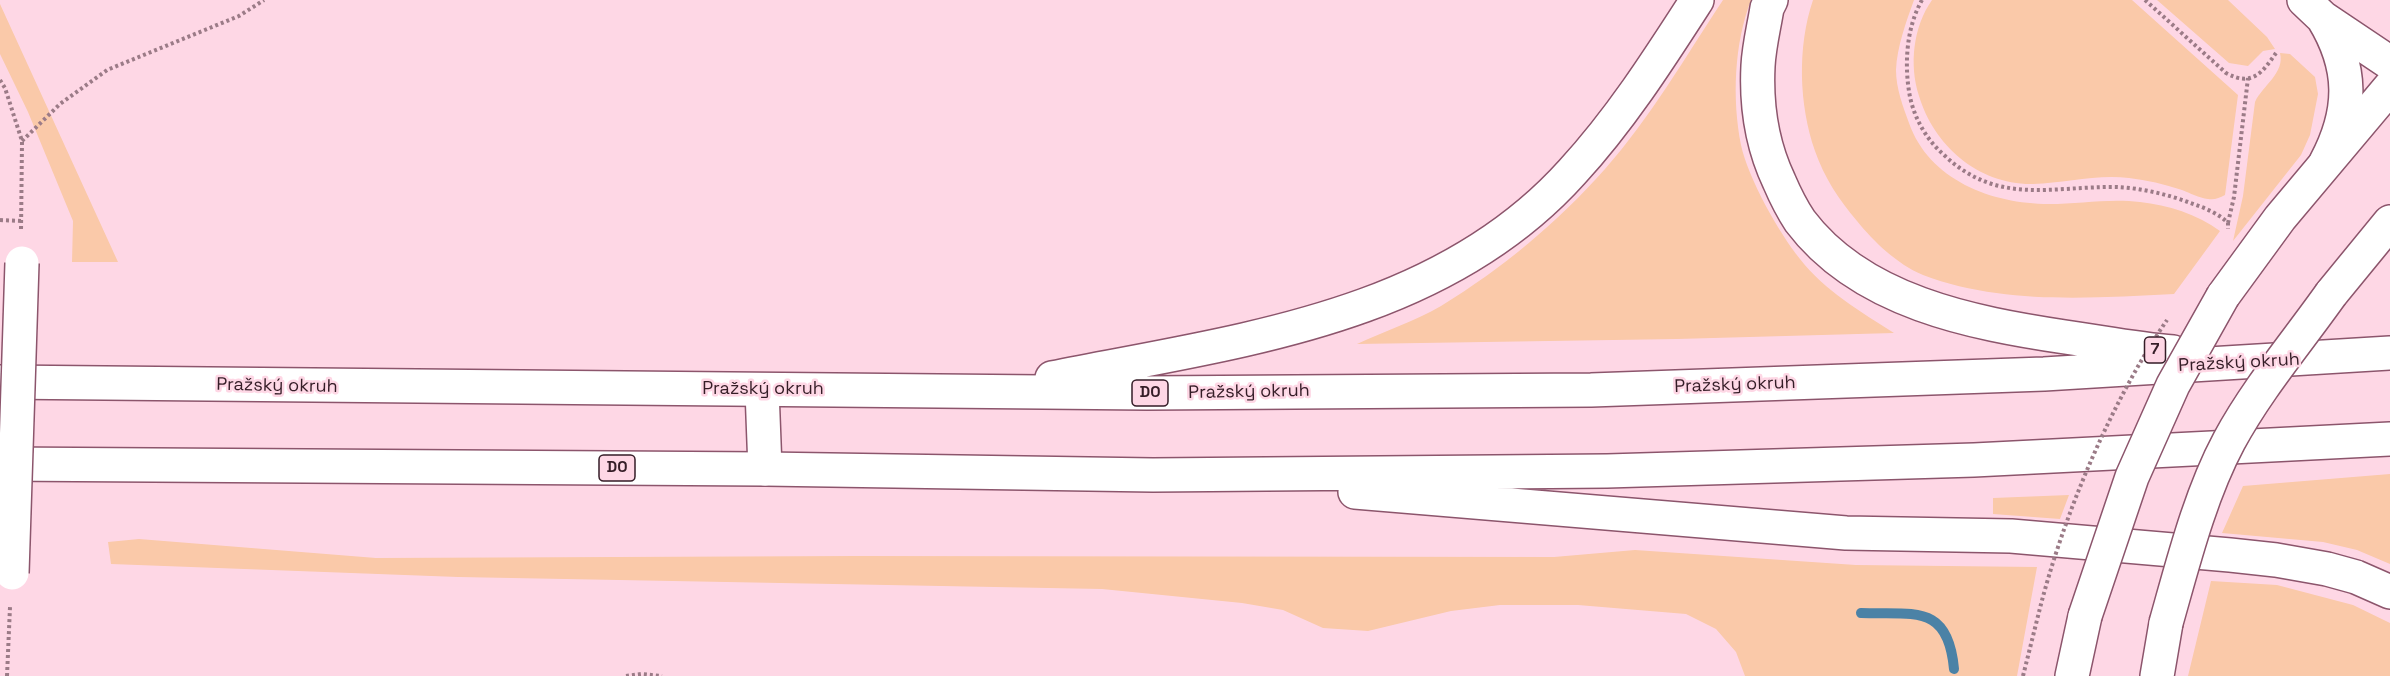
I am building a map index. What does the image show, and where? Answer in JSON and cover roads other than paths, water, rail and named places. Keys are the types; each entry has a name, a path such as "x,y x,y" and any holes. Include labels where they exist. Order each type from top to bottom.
{"main road":[{"path":"991,390 1256,337 1327,320 1397,295 1443,272 1502,235 1571,174 1627,103 1697,0"},
{"name":"7","path":"1771,0 1767,8 1758,66 1758,97 1766,147 1782,188 1799,220 1827,248 1860,275 1909,300 1945,313 2026,331 2161,351 2285,361"},
{"path":"2314,9 2390,63"},
{"name":"7","path":"2314,9 2335,37 2342,57 2346,100 2337,142 2326,162"},
{"name":"7","path":"2072,676 2085,616 2132,477 2173,385 2223,296 2280,218 2383,95"},
{"path":"2157,676 2166,623 2195,526 2229,441 2260,393 2331,294 2390,222"},
{"path":"12,573 22,263"},
{"name":"Pražský okruh","path":"0,382 1147,393 1627,389 2044,375 2390,353"},
{"path":"762,390 765,469"},
{"name":"D0","path":"0,464 765,469 1153,475 1607,471 1974,460 2390,439"},
{"path":"1153,475 1846,533 2011,536 2230,555 2327,569 2356,577 2390,592"}],"waterway":[{"path":"1861,613 1912,614 1936,623 1944,633 1950,648 1954,669"}]}
